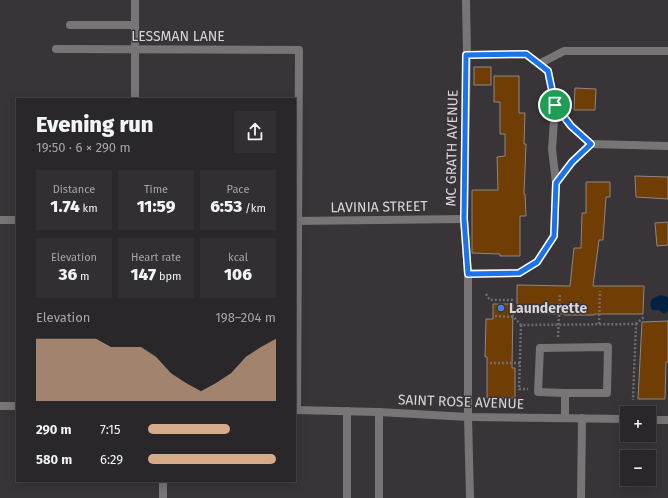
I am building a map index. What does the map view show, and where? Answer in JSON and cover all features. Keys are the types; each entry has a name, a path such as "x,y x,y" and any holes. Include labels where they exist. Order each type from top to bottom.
{"street":[{"path":"135,0 135,98"},
{"name":"MC GRATH AVENUE","path":"466,0 464,219 468,274 468,417 470,498"},
{"path":"70,25 135,25"},
{"name":"LESSMAN LANE","path":"56,49 136,48 299,50 297,221"},
{"path":"539,64 564,51 668,51"},
{"path":"466,55 526,54 548,71 555,105 552,149 556,183 554,236 537,262 519,273 468,274"},
{"path":"555,105 571,126 591,144 668,146"},
{"path":"556,183 572,162 591,144"},
{"name":"LAVINIA STREET","path":"297,221 464,219"},
{"path":"0,220 16,220"},
{"path":"296,410 297,221"},
{"path":"608,347 607,393 565,393 538,392 540,348 608,347"},
{"path":"565,393 565,418"},
{"path":"0,406 16,406"},
{"name":"SAINT ROSE AVENUE","path":"296,410 378,412 468,417 620,419"},
{"path":"347,411 347,498"},
{"path":"378,412 379,498"},
{"path":"581,498 582,418"},
{"path":"656,420 668,420"},
{"path":"163,482 163,498"}],"path":[{"path":"599,324 600,292"},
{"path":"559,324 560,293"},
{"path":"486,294 490,300 512,300 512,315 521,325 519,389"},
{"path":"495,316 514,317"},
{"path":"521,325 636,324 646,316"},
{"path":"633,400 636,324"},
{"path":"490,363 520,363"}],"water":[{"path":"660,295 668,297 668,311 664,314 659,310 652,310 650,304 652,299"}],"building":[{"path":"474,67 491,67 491,85 474,85"},
{"path":"494,76 519,76 519,113 525,113 524,144 526,144 524,194 526,216 520,216 520,256 500,256 500,254 472,253 472,190 498,190 497,157 505,156 505,134 500,134 500,102 494,102"},
{"path":"575,88 596,89 595,110 574,110"},
{"path":"635,176 668,177 668,199 636,197"},
{"path":"586,182 610,182 610,197 606,197 603,240 599,240 593,286 644,286 643,314 564,315 517,313 517,285 570,286 574,248 581,248 582,213 586,213"},
{"path":"668,222 668,245 657,246 655,223"},
{"path":"493,304 513,304 512,368 515,368 515,398 487,398 487,357 485,357 486,319 493,319"},
{"path":"668,321 668,362 666,362 665,399 638,399 642,322"}],"place":[{"name":"Launderette","path":"501,308"}],"route":[{"path":"526,54 548,71 555,105 571,126 591,144 572,162 556,183 554,236 537,262 519,273 468,274 464,219 466,55 526,54"}]}
